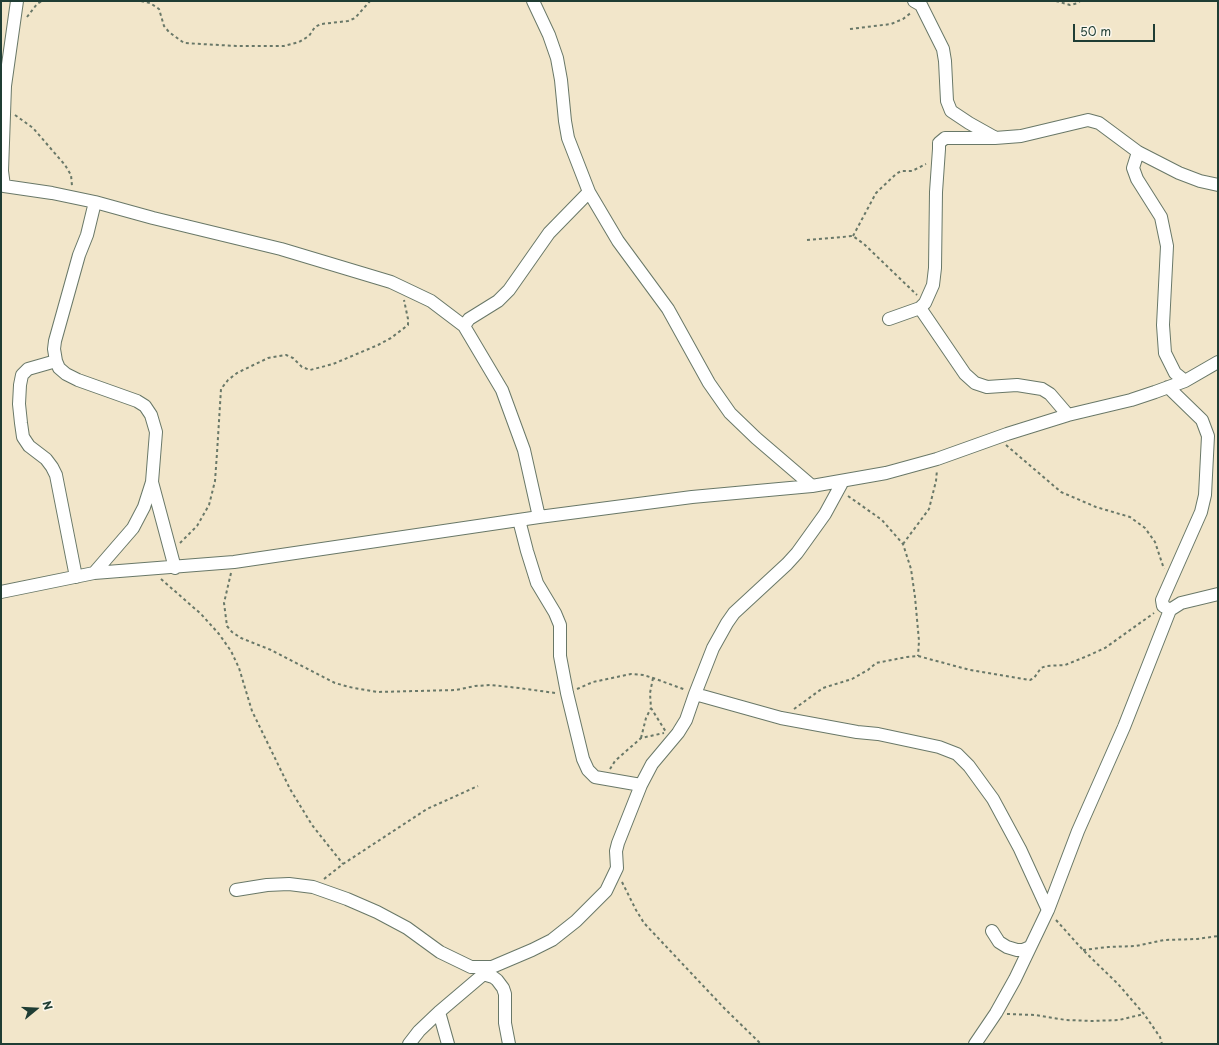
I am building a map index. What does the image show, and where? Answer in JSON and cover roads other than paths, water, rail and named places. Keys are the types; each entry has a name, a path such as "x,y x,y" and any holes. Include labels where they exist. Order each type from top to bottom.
{"street":[{"path":"16,1 5,86 2,186 52,193 95,202 153,218 281,249 391,282 431,301 464,326 502,390 524,450 539,516"},
{"path":"533,1 557,58 568,138 589,192 618,242 668,308 709,383 730,413 756,438 812,486"},
{"path":"918,3 943,49 946,61 947,101 951,111 995,138"},
{"path":"889,319 922,305 933,285 935,268 936,192 939,143 945,138 995,138 1020,136 1088,120 1099,123 1138,152 1178,173 1200,181 1218,185"},
{"path":"1138,152 1133,168 1137,179 1161,216 1167,246 1163,325 1165,354 1176,373 1185,381"},
{"path":"464,326 468,319 498,301 509,290 549,233 589,192"},
{"path":"94,573 133,528 144,507 152,482 156,432 151,415 145,406 137,401 78,380 66,374 59,368 56,361 54,349 55,341 79,255 87,235 95,202"},
{"path":"922,305 965,374 975,384 987,387 1017,385 1042,389 1050,394 1068,415"},
{"path":"56,361 28,369 22,374 19,404 23,436 29,446 46,459 56,475 76,577"},
{"path":"1,592 94,573 175,568 234,562 539,516 692,498 812,486 841,485 937,459 1068,415 1130,400 1185,381 1218,362"},
{"path":"1167,608 1162,600 1202,506 1205,495 1208,436 1202,420 1168,387"},
{"path":"152,482 175,568"},
{"path":"409,1044 439,1012 488,971 552,940 576,921 606,891 616,868 616,851 618,843 641,785 669,737 686,720 714,648 727,623 734,613 797,553 825,514 841,485"},
{"path":"519,520 526,551 537,583 555,613 560,625 560,656 567,693 588,770 595,777 605,780 641,785"},
{"path":"975,1044 996,1013 1015,979 1048,910 1078,831 1124,726 1167,608 1181,602 1218,594"},
{"path":"695,694 782,718 857,732 878,734 939,747 957,754 969,766 993,799 1020,849 1048,910"},
{"path":"236,890 267,885 290,884 313,887 377,912 407,928 440,952 471,967 488,971 497,980 505,994 505,1023 509,1044"},
{"path":"992,931 999,942 1007,947 1023,950 1030,947"},
{"path":"439,1012 448,1044"}]}
